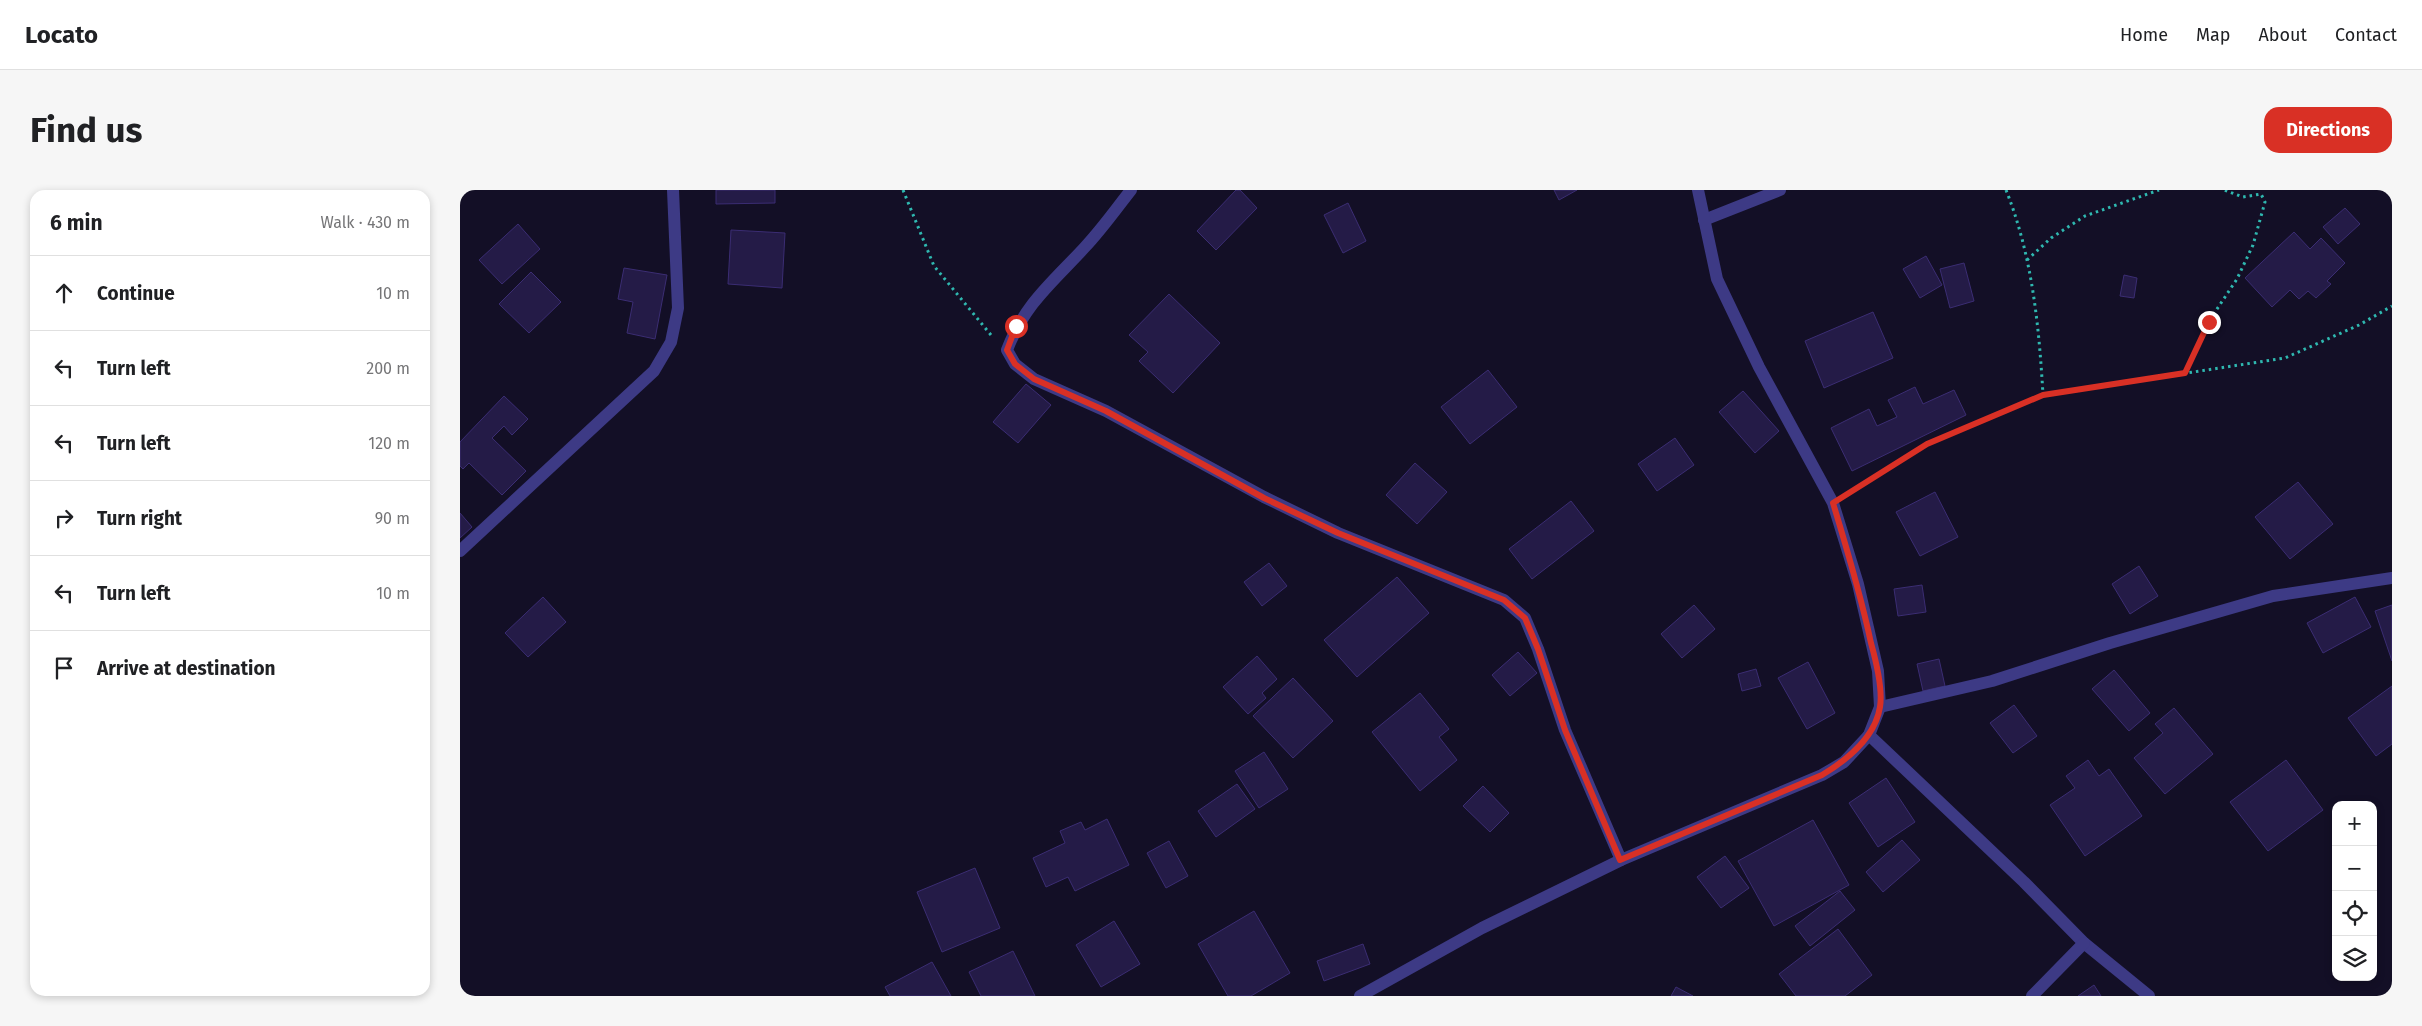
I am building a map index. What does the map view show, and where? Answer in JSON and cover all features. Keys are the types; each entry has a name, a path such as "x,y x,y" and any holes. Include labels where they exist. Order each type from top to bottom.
{"street":[{"path":"460,551 654,371 671,342 678,308 673,190"},
{"path":"1131,190 1086,246 1039,294 1016,326 1007,350 1015,364 1034,379 1106,411 1264,498 1338,533 1504,600 1525,618 1538,649 1565,730 1620,860"},
{"path":"1360,996 1482,928 1620,860 1822,775 1844,762 1869,735 1880,707 1878,671 1862,603 1833,503 1760,367 1717,279 1698,190"},
{"path":"1704,220 1780,190"},
{"path":"1880,707 1992,681 2110,643 2273,596 2392,578"},
{"path":"1869,735 2024,882 2084,943 2148,996"},
{"path":"2032,996 2084,943"}],"path":[{"path":"903,190 934,266 1015,364"},
{"path":"2006,190 2016,214 2027,260 2039,330 2043,395"},
{"path":"2027,260 2051,238 2086,216 2159,190"},
{"path":"2185,373 2209,322 2241,270 2252,245 2265,202 2261,194 2242,197 2224,190"},
{"path":"1833,503 1927,444 2043,395 2284,358 2359,325 2392,306"}],"building":[{"path":"716,190 775,190 775,203 716,204"},
{"path":"1236,190 1240,190 1257,208 1216,250 1197,231"},
{"path":"1554,190 1577,190 1559,200"},
{"path":"1348,203 1366,241 1343,253 1324,215"},
{"path":"2345,208 2360,224 2338,244 2323,227"},
{"path":"518,224 540,249 502,284 479,260"},
{"path":"731,230 785,233 782,288 728,284"},
{"path":"2294,232 2310,249 2321,238 2345,263 2327,281 2331,284 2316,298 2308,291 2299,299 2290,290 2272,307 2245,278"},
{"path":"1926,256 1942,285 1920,298 1903,269"},
{"path":"1964,263 1974,301 1950,308 1940,269"},
{"path":"624,268 667,275 655,339 627,333 633,302 618,299"},
{"path":"531,272 561,302 529,333 499,304"},
{"path":"2124,275 2137,278 2134,298 2120,296"},
{"path":"1169,294 1220,343 1173,393 1139,361 1148,352 1129,335"},
{"path":"1873,312 1893,358 1824,388 1805,341"},
{"path":"1488,370 1517,407 1470,444 1441,407"},
{"path":"1026,384 1051,405 1018,443 993,422"},
{"path":"1915,387 1923,404 1954,390 1966,415 1852,471 1831,428 1869,409 1877,426 1897,417 1888,400"},
{"path":"1743,391 1779,431 1755,453 1719,412"},
{"path":"504,396 528,419 512,435 504,426 492,438 526,471 502,495 469,463 463,469 460,466 460,442"},
{"path":"1675,438 1694,465 1657,491 1638,464"},
{"path":"1415,463 1447,492 1417,524 1386,495"},
{"path":"2298,482 2333,524 2290,559 2255,517"},
{"path":"1935,492 1958,537 1920,556 1896,512"},
{"path":"1571,501 1594,531 1532,579 1509,549"},
{"path":"460,513 472,527 460,538"},
{"path":"1269,563 1287,586 1262,606 1244,582"},
{"path":"2139,566 2158,596 2130,614 2112,584"},
{"path":"1397,577 1429,613 1357,677 1324,640"},
{"path":"1922,585 1926,612 1898,616 1894,589"},
{"path":"543,597 566,622 528,657 505,633"},
{"path":"2355,597 2371,627 2323,653 2307,623"},
{"path":"1694,605 1715,629 1682,658 1661,634"},
{"path":"2392,605 2392,661 2375,611"},
{"path":"1518,652 1537,673 1510,696 1492,675"},
{"path":"1257,656 1277,679 1262,693 1266,698 1248,714 1223,687"},
{"path":"1939,659 1945,686 1923,691 1917,664"},
{"path":"1808,662 1835,713 1807,729 1778,678"},
{"path":"1756,669 1761,686 1742,691 1738,674"},
{"path":"2114,670 2150,713 2129,731 2092,689"},
{"path":"1293,678 1333,721 1293,758 1253,716"},
{"path":"2392,686 2392,744 2376,756 2348,718"},
{"path":"1420,693 1449,729 1439,737 1457,760 1420,791 1372,732"},
{"path":"2014,705 2037,736 2013,753 1990,723"},
{"path":"2174,708 2213,754 2165,794 2134,758 2163,733 2155,724"},
{"path":"1264,752 1288,789 1259,808 1235,771"},
{"path":"2088,760 2099,776 2109,769 2142,816 2085,856 2050,805 2075,788 2066,776"},
{"path":"2286,760 2323,810 2268,851 2230,802"},
{"path":"1886,778 1915,822 1878,847 1849,803"},
{"path":"1237,784 1255,809 1216,837 1198,811"},
{"path":"1483,786 1509,813 1490,832 1463,806"},
{"path":"1107,819 1129,865 1075,891 1068,877 1046,887 1033,858 1065,843 1060,831 1081,822 1085,830"},
{"path":"1813,820 1849,885 1774,926 1738,861"},
{"path":"1902,840 1920,860 1883,892 1866,872"},
{"path":"1169,841 1188,876 1166,888 1147,853"},
{"path":"1725,856 1749,888 1721,908 1697,877"},
{"path":"975,868 1000,928 942,952 917,892"},
{"path":"1840,891 1855,910 1810,946 1795,926"},
{"path":"1254,911 1290,973 1251,996 1228,996 1198,944"},
{"path":"1114,921 1140,964 1101,987 1076,945"},
{"path":"1838,929 1872,975 1845,996 1796,996 1779,974"},
{"path":"1363,944 1370,964 1324,981 1317,961"},
{"path":"1013,951 1035,996 981,996 969,972"},
{"path":"932,962 951,996 890,996 885,987"},
{"path":"2094,985 2101,996 2078,996"},
{"path":"1676,987 1693,996 1671,996"}],"route":[{"path":"1016,326 1007,350 1015,364 1034,379 1106,411 1264,498 1338,533 1504,600 1525,618 1538,649 1565,730 1620,860 1822,775 1844,762 1869,735 1880,707 1878,671 1858,584 1833,503 1927,444 2043,395 2185,373 2209,322"}]}
